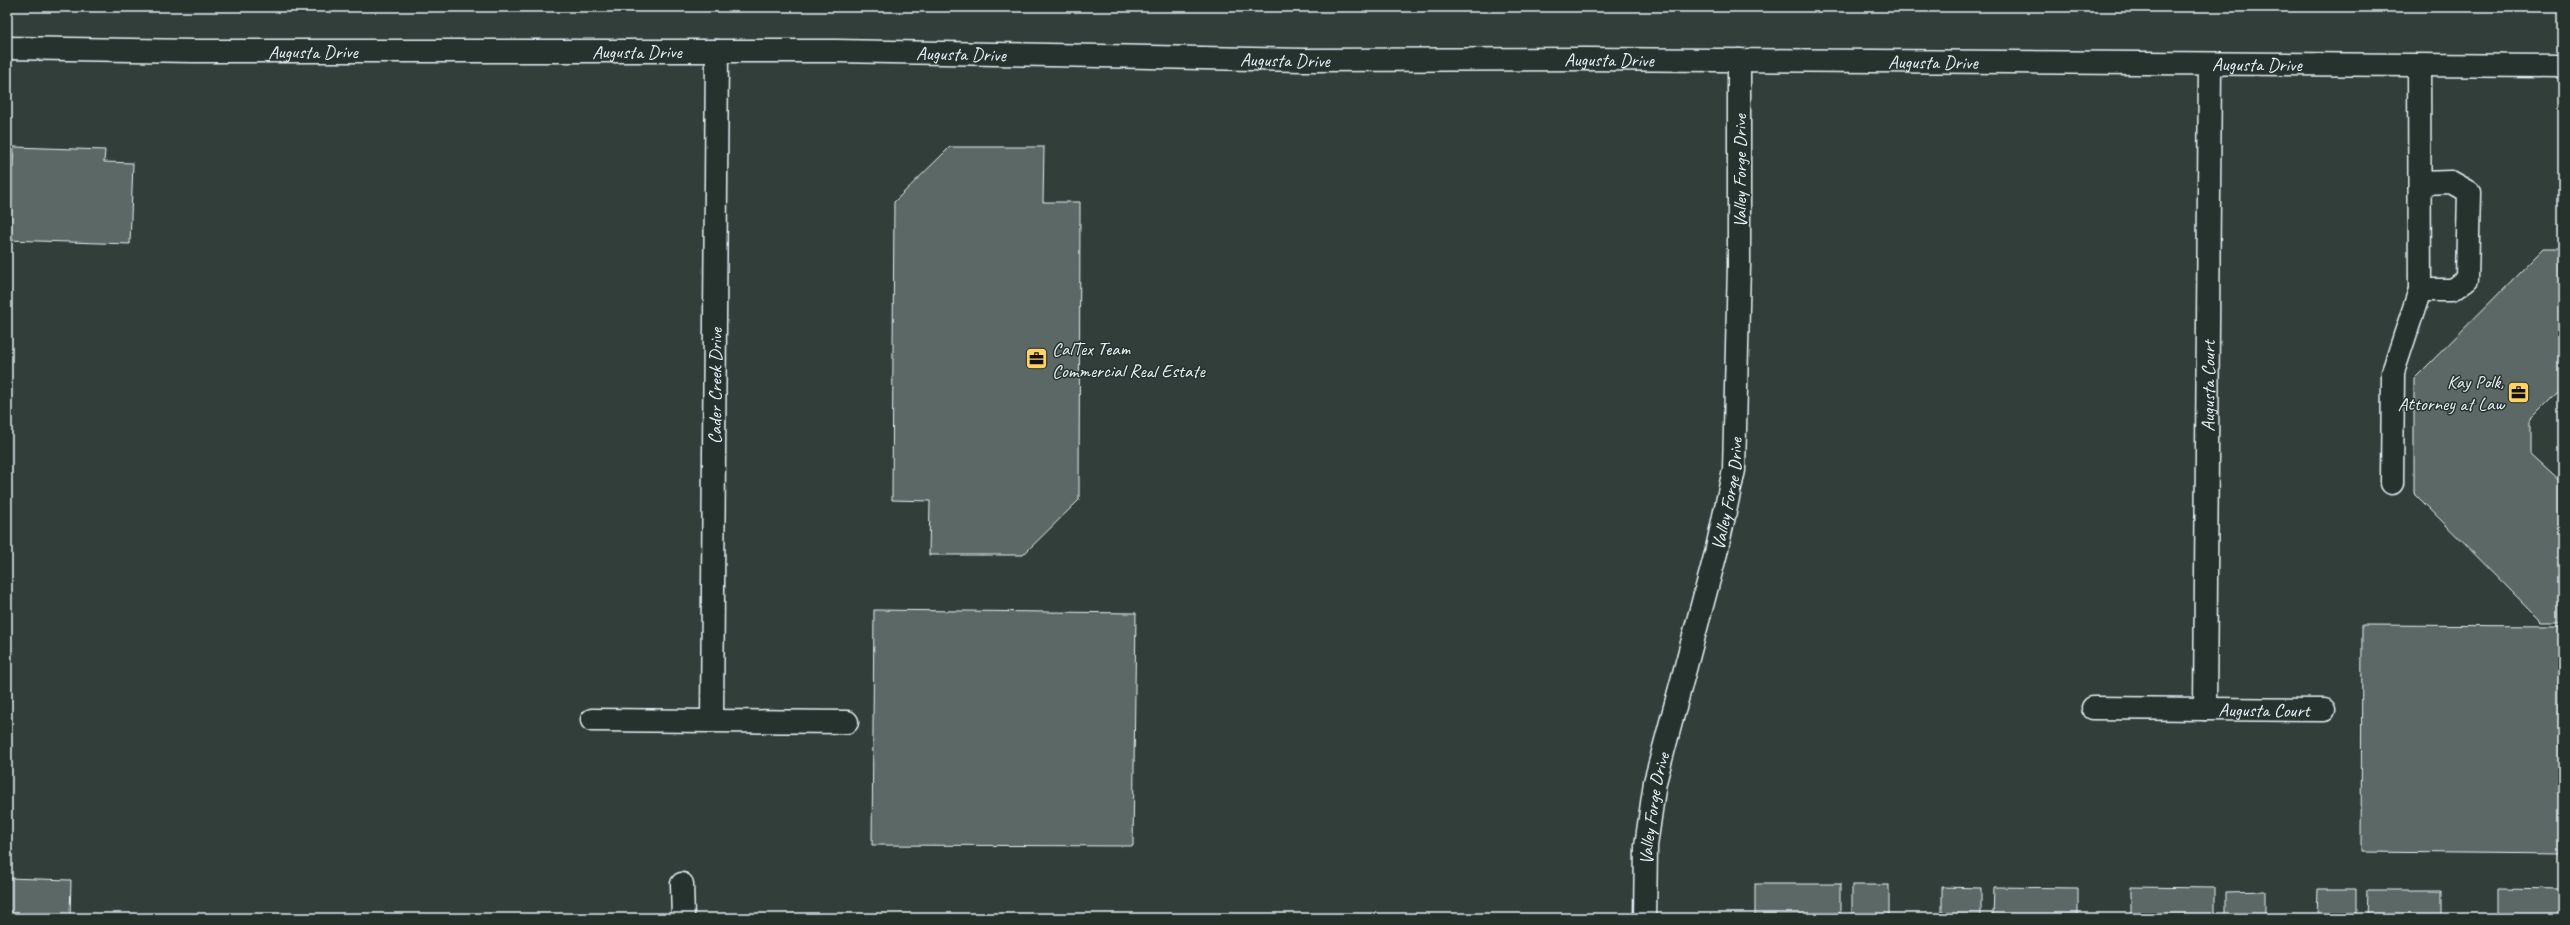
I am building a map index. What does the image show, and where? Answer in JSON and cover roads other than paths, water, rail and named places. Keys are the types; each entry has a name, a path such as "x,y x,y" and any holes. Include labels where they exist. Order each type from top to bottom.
{"street":[{"name":"Augusta Drive","path":"7,48 836,51 1304,60 1739,60 2563,66"},
{"name":"Cader Creek Drive","path":"712,721 717,51"},
{"name":"Valley Forge Drive","path":"1645,918 1646,846 1655,782 1716,553 1734,470 1739,266 1739,60"},
{"name":"Augusta Court","path":"2205,709 2210,64"},
{"path":"2392,483 2394,372 2420,290 2419,66"},
{"path":"2420,183 2451,182 2469,192 2467,279 2452,290 2420,290"},
{"name":"Augusta Court","path":"2093,708 2324,710"},
{"path":"592,720 847,722"},
{"path":"682,884 682,918"}],"place":[{"name":"CalTex Team Commercial Real Estate","path":"1037,359"},
{"name":"Kay Polk, Attorney at Law","path":"2519,392"}]}
